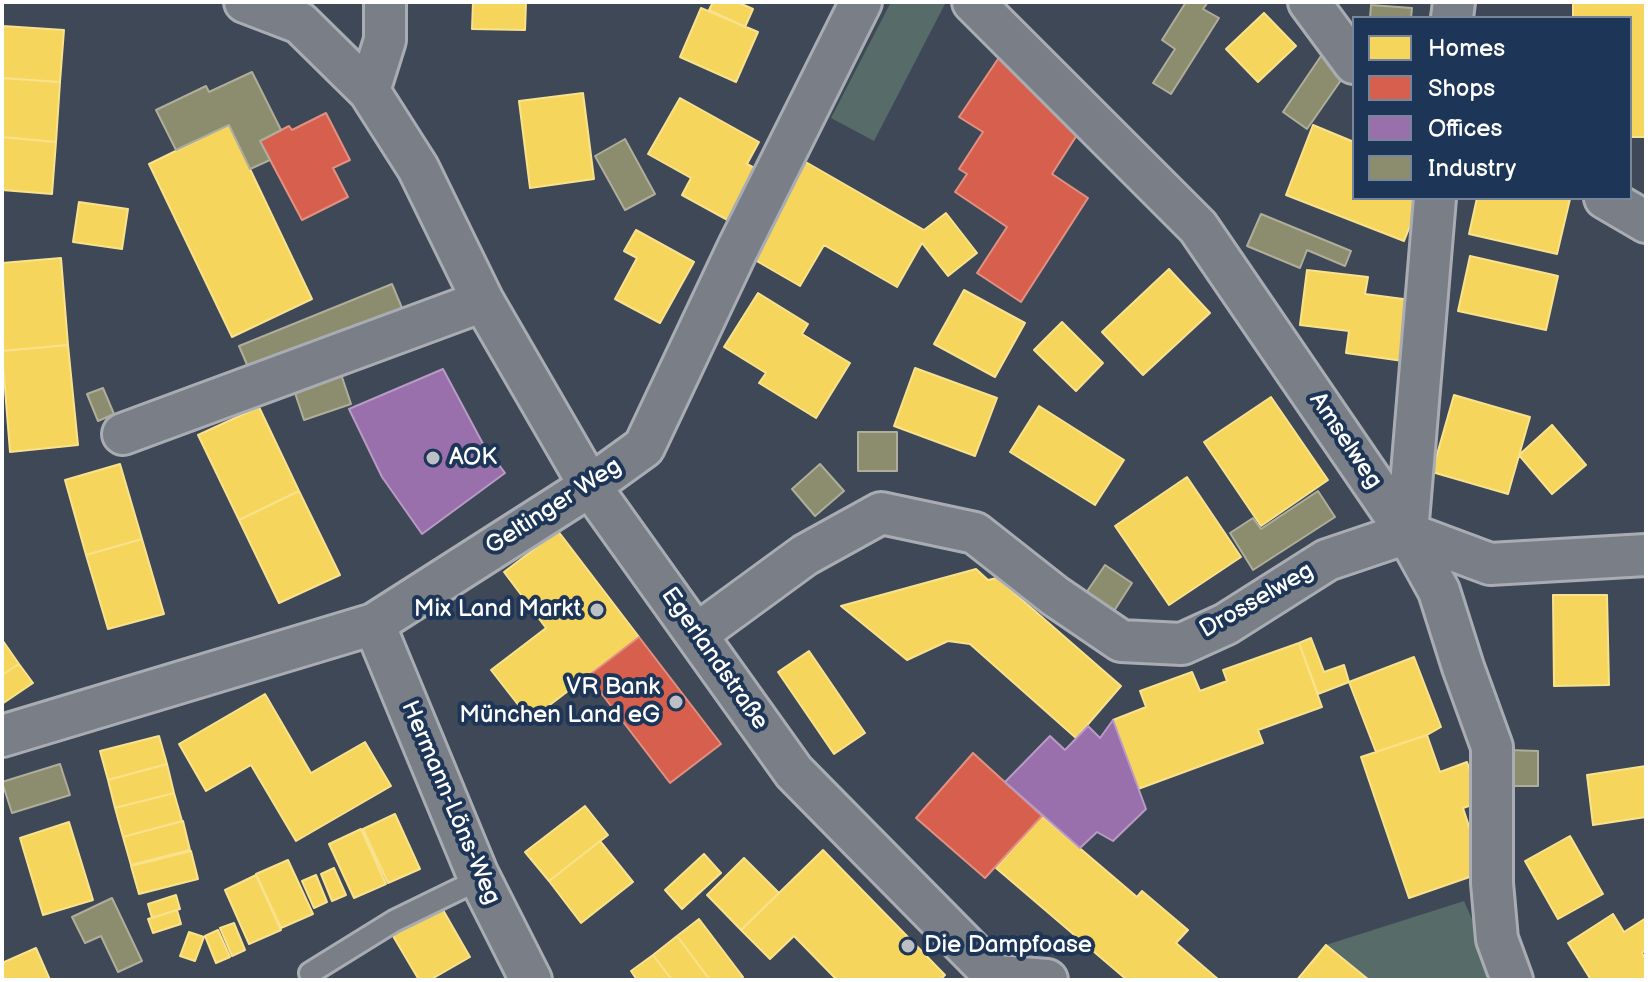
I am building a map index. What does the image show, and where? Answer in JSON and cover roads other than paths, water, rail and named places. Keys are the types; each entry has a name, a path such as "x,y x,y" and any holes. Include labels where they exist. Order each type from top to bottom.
{"street":[{"path":"369,91 385,40 385,2"},
{"name":"Geltinger Weg","path":"2,736 374,624 590,486 644,447 738,248 861,2"},
{"name":"Amselweg","path":"973,2 1198,227 1407,533 1439,591 1492,747 1492,883 1497,939 1512,980"},
{"path":"1309,2 1352,60"},
{"path":"250,3 307,13"},
{"name":"Egerlandstraße","path":"307,13 369,91 418,168 483,301 590,486 794,772 998,978 1047,980"},
{"path":"1435,200 1407,533 1490,564 1646,555"},
{"path":"1608,200 1646,222"},
{"path":"123,434 483,301"},
{"name":"Drosselweg","path":"697,634 805,555 881,513 975,533 1055,596 1121,641 1182,644 1226,624 1327,560 1407,533"},
{"name":"Hermann-Löns-Weg","path":"374,624 480,879 531,980"}],"lane":[{"path":"310,973 394,921 480,879"}],"place":[{"name":"AOK","path":"433,458"},
{"name":"Mix Land Markt","path":"597,610"},
{"name":"VR Bank München Land eG","path":"676,702"},
{"name":"Die Dampfoase","path":"908,946"}]}
